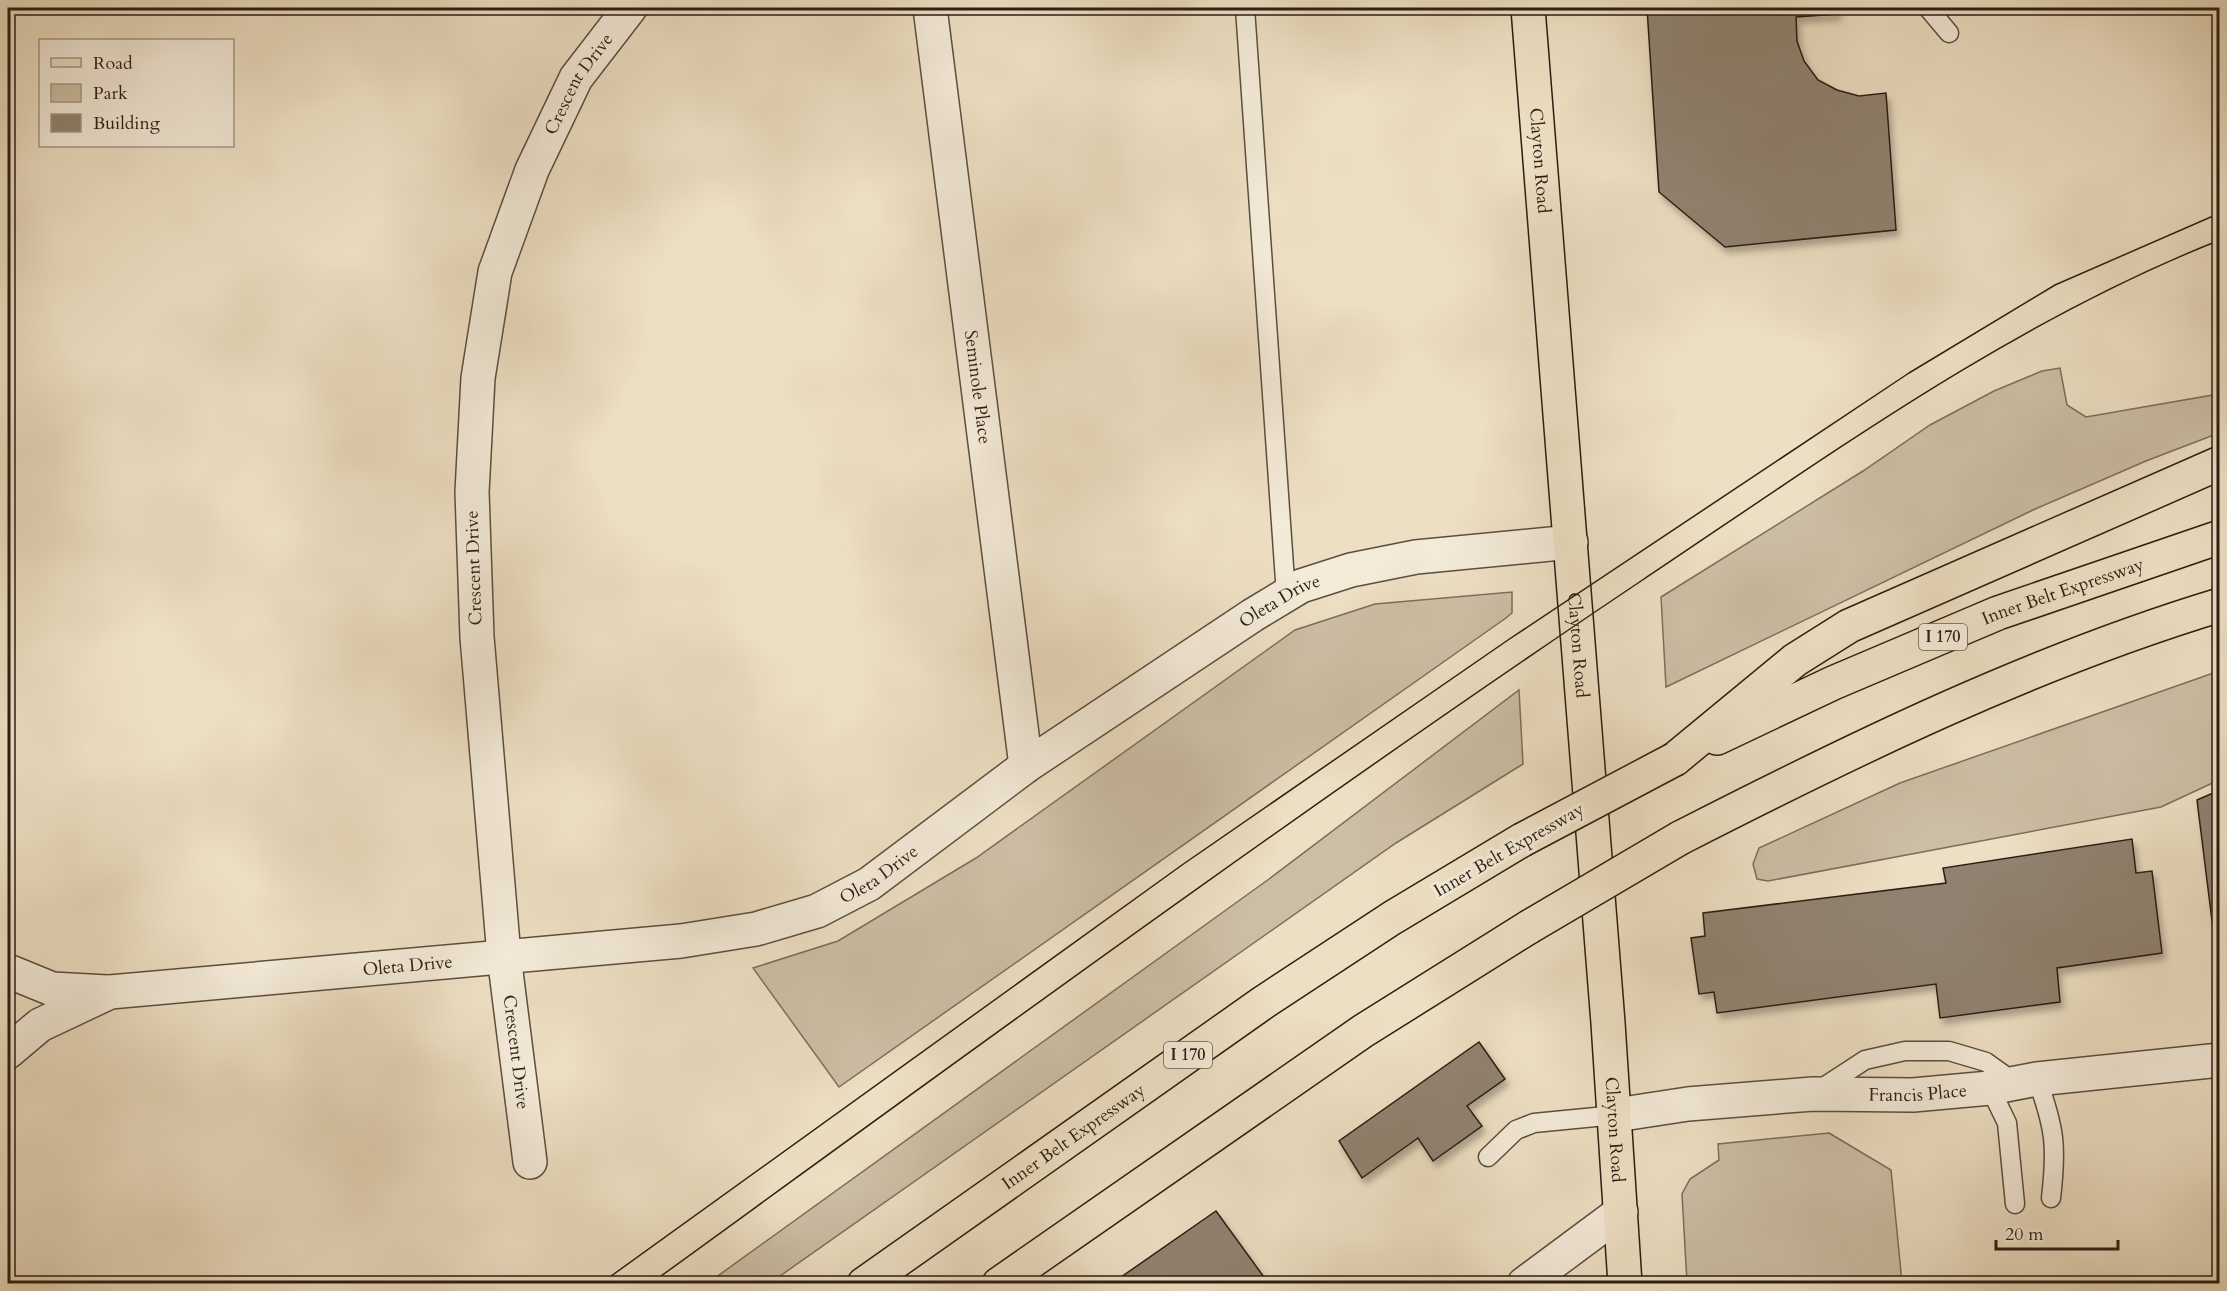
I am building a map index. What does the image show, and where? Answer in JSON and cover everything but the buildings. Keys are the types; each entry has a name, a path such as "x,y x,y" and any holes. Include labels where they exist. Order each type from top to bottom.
{"main road":[{"name":"Clayton Road","path":"1528,8 1616,1115 1625,1284"},
{"path":"1675,759 1795,660 1849,626 2220,462"},
{"name":"Inner Belt Expressway","path":"864,1284 1264,1002 1392,918 1522,840 1675,759 1833,683 1998,613 2220,537"},
{"path":"999,1284 1363,1031 1529,927 1680,838 1802,775 1940,712 2074,655 2220,605"}],"street":[{"name":"Crescent Drive","path":"530,1162 504,956 477,637 472,492 478,378 495,272 532,170 576,78 630,8"},
{"name":"Seminole Place","path":"930,8 1026,766"},
{"name":"Oleta Drive","path":"8,971 52,989 110,992 681,940 756,929 817,911 869,884 1026,766 1301,586 1351,570 1416,557 1571,542"},
{"name":"Oleta Drive","path":"8,1052 40,1025 110,992"},
{"name":"Francis Place","path":"1616,1115 1688,1104 1813,1094 1913,1095 2220,1060"},
{"path":"1524,1284 1621,1212"}],"lane":[{"path":"1245,8 1286,595"},
{"path":"1928,8 1949,33"},
{"path":"1813,1094 1865,1060 1905,1051 1949,1051 1986,1062 2050,1113 2056,1153 2050,1198"},
{"path":"2014,1083 2007,1123 2015,1204"},
{"path":"1488,1157 1516,1130 1534,1123 1616,1115"}],"green space":[{"path":"2060,368 2067,405 2086,417 2219,394 2219,433 2146,461 2033,510 1666,687 1661,597 1863,471 1930,425 1994,391 2042,371"},
{"path":"1512,592 1512,613 1506,618 839,1087 753,968 838,941 976,858 1295,630 1375,604"},
{"path":"2219,671 2219,780 2161,807 1768,881 1757,879 1753,864 1759,848 1900,783"},
{"path":"1519,690 1523,764 1396,843 770,1283 708,1283 1269,879"},
{"path":"1829,1133 1891,1170 1902,1283 1687,1283 1682,1194 1690,1179 1719,1160 1718,1144"}],"tram line":[{"path":"600,1284 1182,865 1508,640 1909,373 2055,285 2220,213"},
{"path":"650,1284 1266,840 1515,666 1780,487 1922,395 2067,311 2142,273 2220,240"}]}
